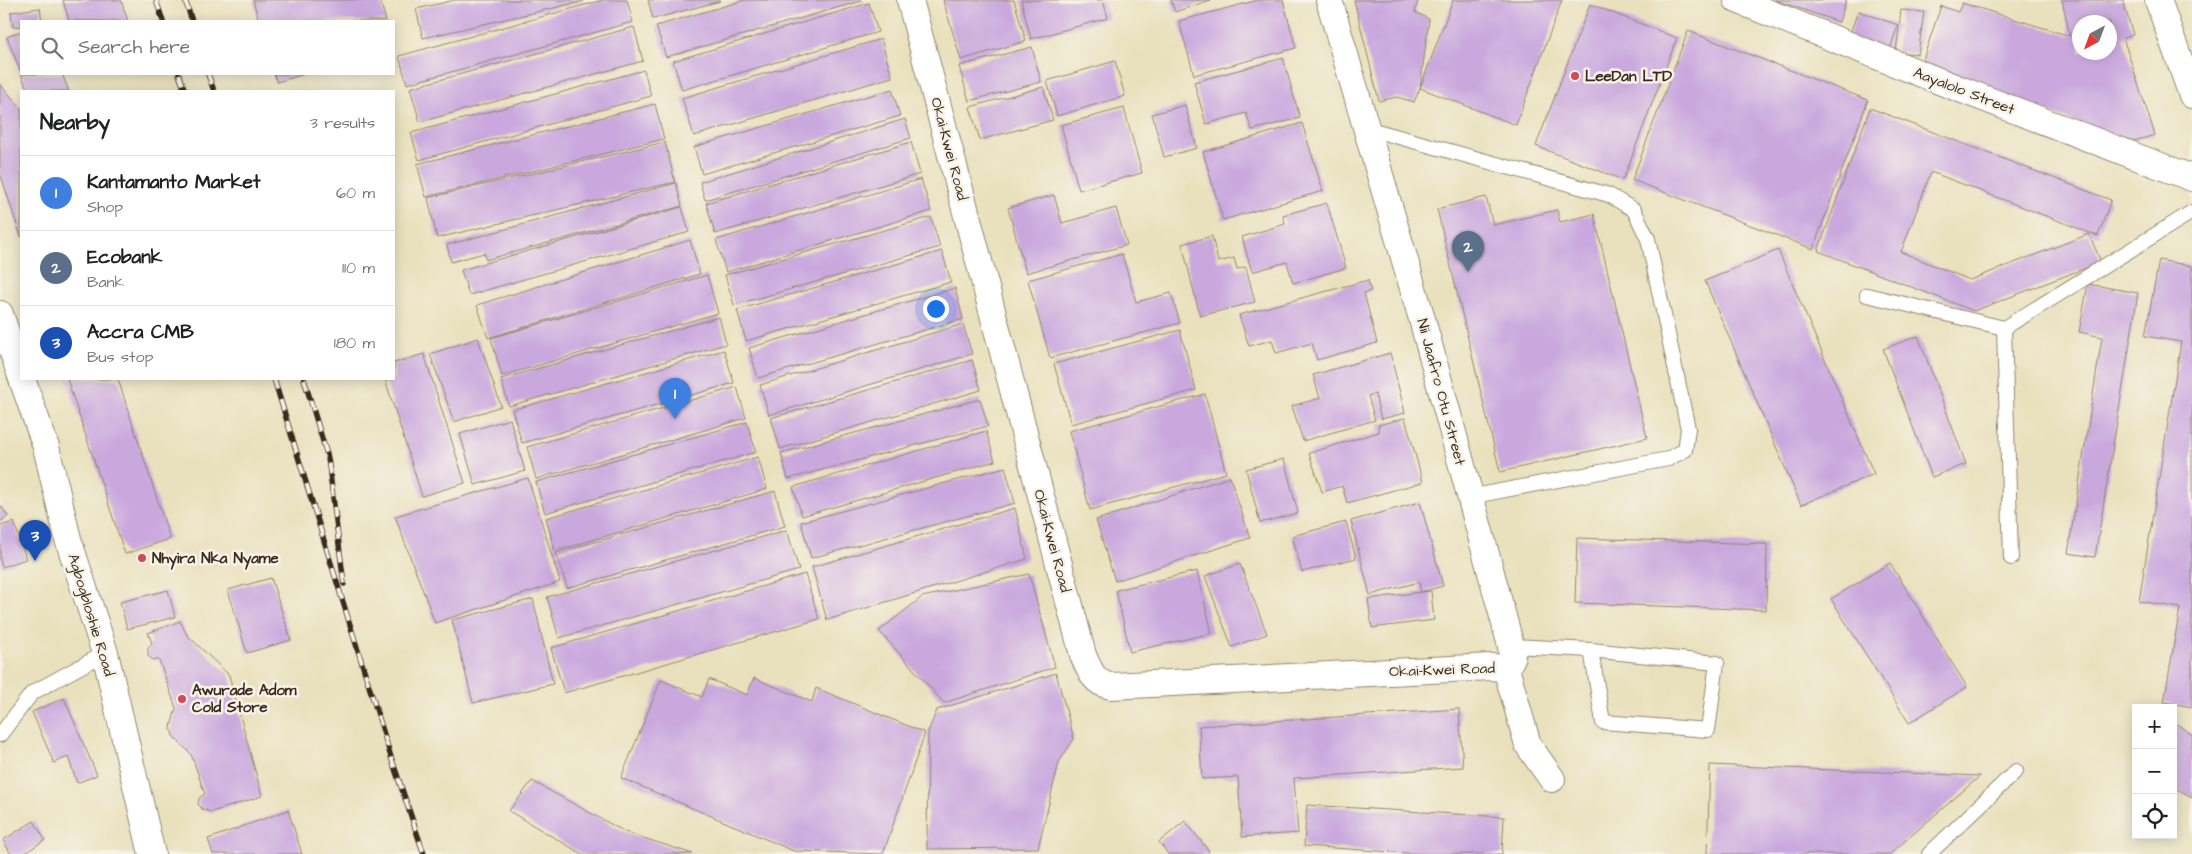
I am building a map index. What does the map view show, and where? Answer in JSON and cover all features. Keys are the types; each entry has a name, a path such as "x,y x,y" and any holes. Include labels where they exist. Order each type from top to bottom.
{"street":[{"name":"Okai-Kwei Road","path":"910,0 1080,646 1094,678 1104,686 1111,686 1491,667 1509,657"},
{"name":"Nii Jaafro Otu Street","path":"1329,0 1422,319 1509,657 1528,745 1552,779"},
{"name":"Aayalolo Street","path":"1737,0 1944,83 2192,178"},
{"path":"2158,0 2192,96"},
{"name":"Agbogbloshie Road","path":"0,314 20,372"},
{"name":"Agbogbloshie Road","path":"23,380 46,447 68,539 105,653 152,854"}],"lane":[{"path":"1366,128 1609,195 1634,210 1648,239 1688,429 1685,450 1668,459 1469,497"},
{"path":"1867,295 2004,328 2192,212"},
{"path":"2004,328 2011,558"},
{"path":"1509,657 1591,650 1717,663 1708,730 1603,722 1591,650"},
{"path":"0,735 32,693 105,653"},
{"path":"1929,854 2016,772"}],"building":[{"path":"63,0 121,0 128,20 69,20"},
{"path":"253,0 380,0 386,20 259,20"},
{"path":"455,0 584,1 423,38 416,9"},
{"path":"603,0 627,0 633,22 407,84 399,56"},
{"path":"648,0 720,0 720,1 653,19"},
{"path":"745,0 861,1 666,57 656,26"},
{"path":"943,0 1014,0 1026,41 961,60"},
{"path":"1021,0 1103,0 1108,18 1031,39"},
{"path":"1171,0 1211,0 1175,12"},
{"path":"1258,0 1283,0 1296,48 1194,75 1179,21"},
{"path":"1354,0 1418,0 1415,12 1429,19 1420,88 1414,102 1397,97 1379,101"},
{"path":"1453,0 1562,0 1516,125 1420,88"},
{"path":"1775,0 1846,0 1839,22"},
{"path":"2062,0 2123,0 2133,35 2123,38 2155,135 2134,141 2078,123 1921,65 1941,6 1958,12 1962,3 2070,36"},
{"path":"869,3 878,32 682,90 673,61"},
{"path":"1590,4 1677,38 1623,180 1536,146"},
{"path":"40,8 42,20 20,20 20,26 13,27 11,12"},
{"path":"1901,10 1924,12 1918,54 1896,52"},
{"path":"1858,11 1898,25 1888,55 1849,36"},
{"path":"634,27 643,61 420,122 410,88"},
{"path":"20,31 20,70 7,37"},
{"path":"1688,31 1868,100 1813,249 1632,180"},
{"path":"881,39 892,77 694,136 682,98"},
{"path":"1032,47 1041,82 969,101 959,66"},
{"path":"1283,58 1300,118 1252,130 1246,113 1206,124 1194,82"},
{"path":"1115,61 1125,96 1057,116 1047,81"},
{"path":"644,70 651,96 419,160 411,133"},
{"path":"21,75 62,75 69,90 28,90"},
{"path":"274,75 302,75 277,82"},
{"path":"0,84 20,107 20,234 0,173"},
{"path":"1043,87 1053,120 980,140 970,107"},
{"path":"892,89 900,116 702,174 694,147"},
{"path":"655,104 664,139 426,197 417,164"},
{"path":"1185,105 1197,148 1164,157 1152,114"},
{"path":"1124,108 1142,173 1079,190 1061,125"},
{"path":"1870,108 2111,200 2098,236 1931,172 1901,252 1970,280 2089,234 2101,262 1974,311 1818,251"},
{"path":"905,119 911,138 705,200 700,182"},
{"path":"1302,123 1323,191 1223,220 1203,152"},
{"path":"665,142 675,182 437,238 428,198"},
{"path":"911,142 920,174 715,234 706,203"},
{"path":"921,179 931,211 726,272 716,240"},
{"path":"676,183 682,206 486,260 484,253 451,262 447,245"},
{"path":"1054,195 1062,223 1116,208 1127,245 1026,273 1008,208"},
{"path":"1486,197 1493,225 1557,210 1560,222 1594,214 1647,438 1500,472 1437,209"},
{"path":"1327,203 1346,268 1293,283 1287,262 1252,272 1242,237 1285,224 1283,215"},
{"path":"682,207 689,232 469,295 461,270"},
{"path":"931,217 940,247 734,305 725,275"},
{"path":"1212,236 1218,262 1234,258 1237,269 1246,267 1255,302 1200,316 1182,244"},
{"path":"690,240 700,274 488,338 477,305"},
{"path":"1778,250 1874,474 1801,505 1705,281"},
{"path":"942,251 951,282 746,341 737,310"},
{"path":"1122,254 1136,302 1171,293 1180,323 1050,358 1028,280"},
{"path":"2159,260 2192,266 2192,707 2164,702 2180,608 2139,601 2181,342 2145,336"},
{"path":"707,275 718,313 502,376 491,338"},
{"path":"1368,280 1371,291 1364,293 1377,343 1317,360 1312,343 1276,353 1272,340 1249,346 1239,315"},
{"path":"2088,284 2138,293 2095,557 2068,553 2102,337 2079,332"},
{"path":"955,288 963,319 758,378 749,348"},
{"path":"719,317 726,344 509,406 501,379"},
{"path":"963,324 972,354 769,415 760,385"},
{"path":"1180,330 1196,390 1071,424 1054,364"},
{"path":"1918,336 1966,464 1932,477 1883,349"},
{"path":"478,338 501,406 454,422 430,354"},
{"path":"724,350 734,383 522,443 512,410"},
{"path":"1390,353 1405,413 1381,419 1375,394 1368,396 1375,420 1303,441 1292,406 1320,398 1313,375"},
{"path":"424,354 465,483 422,496 385,380 395,380 395,363"},
{"path":"972,360 981,390 780,449 771,418"},
{"path":"67,380 118,380 170,539 125,554"},
{"path":"737,387 746,418 536,479 527,447"},
{"path":"1205,394 1226,473 1090,510 1069,431"},
{"path":"980,399 988,426 788,479 781,453"},
{"path":"1405,418 1423,482 1347,503 1342,486 1322,492 1309,453 1379,432 1378,425"},
{"path":"510,419 525,471 475,485 460,434"},
{"path":"747,422 756,452 545,513 536,482"},
{"path":"986,431 995,461 802,516 793,487"},
{"path":"758,457 767,489 555,551 546,518"},
{"path":"1284,459 1298,513 1260,523 1246,469"},
{"path":"1005,467 1015,503 811,558 801,522"},
{"path":"1230,477 1250,538 1115,581 1096,520"},
{"path":"528,478 560,582 435,623 395,516"},
{"path":"775,491 785,526 567,588 556,553"},
{"path":"1420,502 1443,586 1421,592 1419,582 1370,595 1351,521"},
{"path":"0,505 8,516 0,522"},
{"path":"1015,508 1027,559 827,620 812,567"},
{"path":"14,522 26,559 2,567 0,559 0,526"},
{"path":"1346,522 1356,558 1302,572 1292,536"},
{"path":"787,530 799,570 559,638 547,597"},
{"path":"1577,538 1767,544 1766,610 1575,603"},
{"path":"1890,563 1967,687 1909,723 1831,599"},
{"path":"1240,564 1267,634 1232,647 1205,576"},
{"path":"1197,571 1212,633 1130,652 1116,590"},
{"path":"805,574 819,619 564,693 551,648"},
{"path":"1029,574 1055,667 944,703 879,631 922,597"},
{"path":"271,578 291,640 247,653 228,590"},
{"path":"168,590 175,617 127,629 120,602"},
{"path":"1431,591 1434,620 1372,628 1368,599"},
{"path":"533,599 553,684 473,703 452,620"},
{"path":"180,621 187,635 229,675 262,796 212,812 203,810 198,804 199,798 205,794 191,754 173,736 171,727 176,708 159,660 153,660 148,656 148,648 152,643 148,633"},
{"path":"1056,673 1074,739 1059,762 1038,848 927,849 928,732 937,710"},
{"path":"754,678 812,702 816,688 925,733 883,854 794,851 621,778 661,680 702,697 709,679 747,695"},
{"path":"64,698 97,775 77,783 68,757 54,763 32,712"},
{"path":"1459,709 1463,767 1294,778 1298,833 1242,837 1238,777 1202,779 1199,726"},
{"path":"2177,724 2192,735 2192,797 2177,789"},
{"path":"1710,765 1980,776 1890,854 1707,854"},
{"path":"532,781 625,832 693,854 582,854 509,811"},
{"path":"1307,805 1504,817 1502,854 1423,854 1304,846"},
{"path":"288,810 302,854 213,854 208,839"},
{"path":"34,821 45,840 23,854 11,854 3,840"},
{"path":"1185,821 1209,851 1206,854 1168,854 1159,842"}],"railway":[{"path":"156,0 163,20"},
{"path":"185,0 192,20"},
{"path":"179,75 185,90"},
{"path":"208,75 214,90"},
{"path":"274,380 391,757 424,854"},
{"path":"304,380 328,458 344,584"}],"place":[{"name":"LeeDan LTD","path":"1575,76"},
{"name":"Ecobank","path":"1468,272"},
{"name":"Kantamanto Market","path":"675,419"},
{"name":"Nhyira Nka Nyame","path":"142,558"},
{"name":"Accra CMB","path":"35,561"},
{"name":"Awurade Adom Cold Store","path":"182,699"}]}
